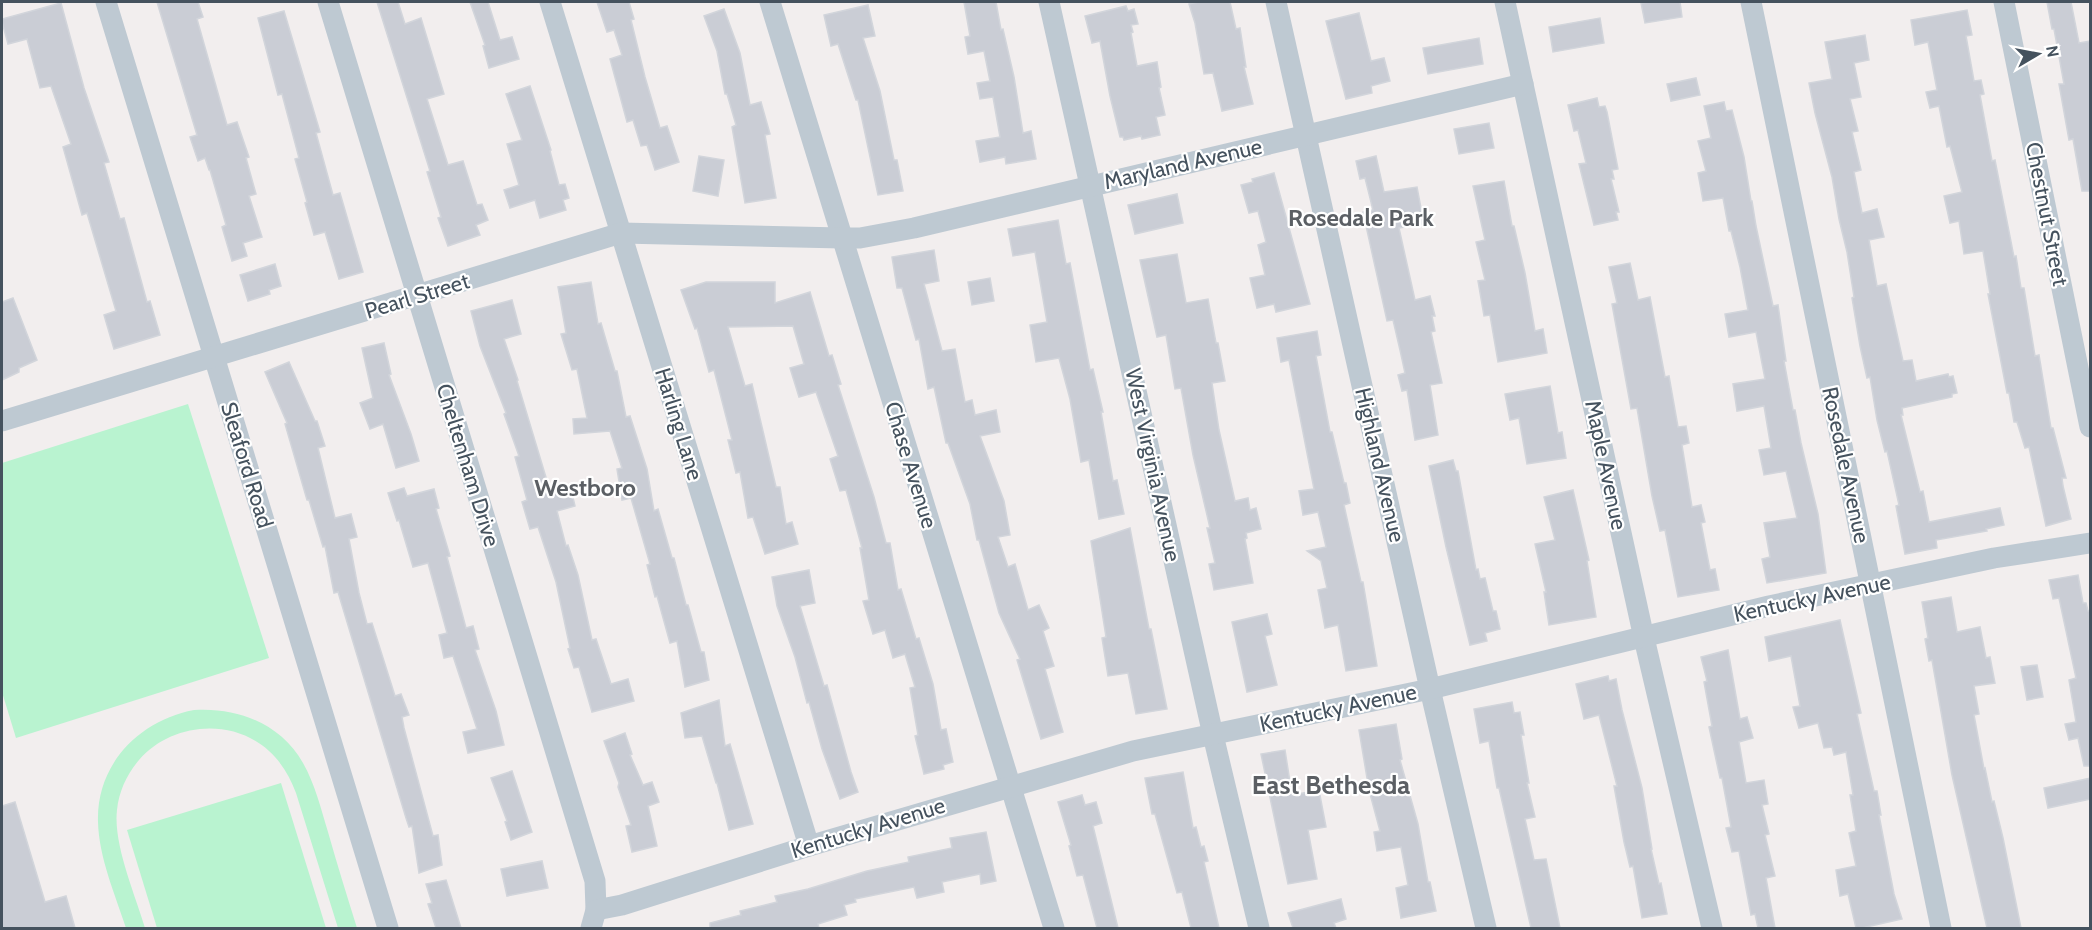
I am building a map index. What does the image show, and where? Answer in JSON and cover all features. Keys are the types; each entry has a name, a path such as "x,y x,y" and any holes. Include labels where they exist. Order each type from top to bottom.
{"street":[{"name":"Sleaford Road","path":"106,2 388,928"},
{"name":"Cheltenham Drive","path":"328,2 594,881 593,919"},
{"name":"Harling Lane","path":"550,2 808,846"},
{"name":"Chase Avenue","path":"770,2 1054,928"},
{"name":"West Virginia Avenue","path":"1049,2 1213,735 1259,928"},
{"name":"Highland Avenue","path":"1276,2 1486,928"},
{"name":"Maple Avenue","path":"1504,2 1644,638 1712,928"},
{"name":"Rosedale Avenue","path":"1751,2 1941,928"},
{"name":"Chestnut Street","path":"2004,2 2091,427"},
{"name":"Maryland Avenue","path":"842,238 860,238 914,228 1523,84"},
{"name":"Pearl Street","path":"2,422 215,355 417,297 621,233 842,238"},
{"name":"Kentucky Avenue","path":"593,919 622,906 808,846 1133,751 1430,689 1769,606 1994,558 2091,543"}],"green space":[{"path":"188,404 269,658 16,738 2,692 2,463"},
{"path":"194,710 242,715 270,728 294,749 314,788 357,928 338,928 296,793 278,760 254,740 238,733 220,729 202,729 168,738 152,748 135,765 122,790 117,810 118,838 145,928 126,928 108,876 99,835 99,801 105,781 113,764 139,735 174,715"},
{"path":"281,783 326,928 157,928 127,830"}],"building":[{"path":"157,2 198,2 203,17 197,19 227,125 237,122 249,157 246,158 256,194 249,196 262,237 243,243 247,256 232,261 222,227 226,225 210,170 205,158 198,161 190,137 197,135"},
{"path":"377,2 398,2 405,24 421,18 444,94 427,99 448,165 463,161 477,205 482,204 488,220 476,225 480,235 448,246 438,218 441,217 427,172 430,171"},
{"path":"470,2 488,2 500,40 512,37 519,59 489,68 483,46 485,45"},
{"path":"597,2 629,2 645,77 660,128 667,126 679,162 655,170 647,145 641,146 633,120 627,122 610,59 622,55 614,30 607,32"},
{"path":"964,2 996,2 1014,77 1023,133 1031,131 1036,159 1006,164 1005,157 980,162 976,141 1000,137 993,97 980,99 977,83 990,81 984,51 968,54 965,37 970,36"},
{"path":"1230,2 1236,29 1240,28 1246,67 1244,67 1253,104 1222,111 1213,73 1204,74 1195,23 1189,4"},
{"path":"1680,2 1682,17 1645,23 1641,3"},
{"path":"2047,2 2071,2 2079,43 2091,41 2091,191 2082,191 2073,139 2069,140 2059,84 2064,84"},
{"path":"61,3 84,88 109,162 104,163 120,219 124,218 147,302 150,301 160,335 114,349 104,315 116,311 87,213 82,215 63,147 71,144 51,86 40,88 27,39 8,44 2,22 2,19"},
{"path":"868,5 875,36 863,38 880,91 894,160 897,160 903,191 878,195 858,100 856,100 838,44 831,46 824,15"},
{"path":"1126,6 1128,11 1134,9 1138,24 1131,25 1137,66 1157,62 1161,87 1159,88 1165,115 1156,117 1160,135 1124,140 1120,137 1110,96 1100,41 1092,43 1085,16"},
{"path":"724,9 740,53 750,105 761,102 770,134 765,135 776,198 745,203 732,127 736,125 727,94 725,94 717,51 704,16"},
{"path":"1967,10 1972,35 1966,36 1974,81 1981,80 1984,94 1980,95 1992,161 1995,160 2021,288 2024,288 2035,356 2039,355 2051,428 2053,428 2066,478 2062,478 2071,519 2046,526 2029,447 2025,448 2017,422 2014,422 2009,393 2007,393 1988,294 1990,294 1983,251 1964,254 1959,221 1950,223 1944,196 1962,192 1950,146 1947,147 1939,106 1930,108 1926,92 1937,90 1928,42 1915,45 1911,20"},
{"path":"284,11 320,132 316,133 333,195 340,193 363,272 339,279 325,232 314,235 295,159 299,158 282,94 278,95 258,18"},
{"path":"1359,13 1371,61 1384,58 1390,81 1371,86 1372,93 1346,99 1326,21"},
{"path":"1600,18 1604,43 1553,52 1549,27"},
{"path":"1865,35 1869,60 1854,63 1861,97 1850,99 1858,131 1852,132 1861,170 1854,172 1862,213 1877,209 1884,237 1869,240 1877,286 1886,284 1903,361 1912,360 1916,381 1948,374 1949,377 1953,376 1957,393 1952,394 1952,397 1902,408 1903,415 1901,415 1920,492 1923,491 1929,522 2000,508 2004,525 1986,529 1987,531 1936,540 1937,548 1905,554 1896,506 1899,505 1887,451 1885,452 1877,420 1870,377 1867,378 1860,346 1847,252 1832,177 1809,83 1832,79 1825,42"},
{"path":"1479,38 1483,64 1428,74 1423,48"},
{"path":"1696,78 1700,95 1671,101 1667,84"},
{"path":"530,86 551,150 559,185 565,184 569,198 563,200 566,210 540,218 535,200 510,208 504,190 519,185 507,144 522,140 506,94"},
{"path":"1597,98 1599,107 1605,106 1607,112 1618,169 1612,170 1614,179 1611,179 1619,212 1616,212 1618,220 1594,225 1579,164 1586,163 1578,130 1574,131 1568,105"},
{"path":"1724,102 1726,111 1732,110 1744,157 1773,306 1778,305 1786,361 1784,361 1793,410 1795,410 1818,514 1826,573 1767,583 1762,559 1770,557 1764,523 1797,518 1786,471 1764,475 1759,450 1771,448 1764,406 1737,411 1733,384 1765,379 1756,332 1729,337 1725,314 1748,310 1740,267 1731,231 1729,231 1723,198 1703,201 1698,173 1706,171 1698,141 1711,138 1704,106"},
{"path":"1489,123 1494,148 1459,154 1454,129"},
{"path":"699,156 724,160 718,196 693,191"},
{"path":"1376,156 1384,192 1417,187 1424,224 1399,228 1415,300 1430,296 1435,316 1432,316 1435,331 1431,332 1442,383 1430,385 1438,435 1415,440 1407,390 1402,391 1398,375 1405,373 1400,350 1393,320 1387,321 1363,212 1373,210 1365,178 1360,179 1356,161"},
{"path":"1274,173 1310,304 1276,312 1274,304 1257,308 1250,278 1265,275 1258,245 1266,242 1258,211 1249,213 1241,185 1253,182 1252,179"},
{"path":"1504,181 1512,226 1514,226 1525,273 1535,331 1543,329 1547,353 1498,362 1490,315 1484,316 1478,281 1485,280 1476,242 1485,240 1473,186"},
{"path":"1177,194 1183,223 1135,234 1128,205"},
{"path":"1058,220 1066,264 1070,263 1090,370 1093,369 1103,412 1101,412 1113,481 1117,480 1124,514 1099,519 1089,460 1081,462 1070,399 1059,358 1036,362 1030,325 1047,322 1035,252 1013,256 1008,229"},
{"path":"934,250 939,281 924,284 942,351 955,349 965,402 972,400 975,415 996,410 1000,432 980,436 1004,501 1010,535 998,537 1008,567 1015,564 1028,610 1039,605 1049,628 1043,631 1054,666 1045,669 1063,732 1041,739 1017,660 1020,659 999,613 979,540 977,540 970,504 948,443 946,443 934,387 928,389 919,339 916,340 902,288 897,288 892,257"},
{"path":"1177,254 1186,303 1208,299 1225,381 1212,383 1219,430 1235,501 1248,498 1250,510 1256,508 1261,529 1246,533 1247,538 1245,539 1253,583 1214,590 1209,564 1215,563 1207,528 1210,528 1193,455 1181,388 1175,389 1166,335 1157,337 1140,260"},
{"path":"1630,263 1638,300 1650,297 1665,377 1669,376 1678,427 1686,426 1689,443 1682,445 1692,507 1701,505 1705,522 1701,523 1710,570 1715,569 1719,590 1678,597 1665,530 1660,531 1637,408 1631,409 1612,304 1617,303 1609,267"},
{"path":"275,264 281,286 269,290 270,294 248,301 240,275"},
{"path":"990,278 994,301 972,305 968,282"},
{"path":"591,282 598,324 601,323 615,371 617,371 626,417 630,416 647,469 654,511 658,509 701,652 704,652 709,680 685,687 677,641 670,643 657,596 655,597 647,565 650,564 631,498 622,500 617,469 622,468 610,431 574,434 573,419 587,418 577,369 572,370 561,334 566,333 558,287"},
{"path":"706,282 775,282 775,303 810,292 829,356 832,355 841,384 838,385 874,497 886,543 890,543 898,590 901,589 933,684 941,730 946,729 953,762 943,765 944,769 924,774 915,736 918,735 910,688 915,687 905,654 893,658 885,630 873,634 863,601 869,600 860,548 862,548 846,490 840,491 830,459 838,456 816,392 799,397 790,368 804,364 793,326 728,327 745,386 752,384 776,487 780,487 786,524 792,522 798,544 765,554 753,517 748,518 740,472 736,473 728,440 732,440 714,370 709,372 697,328 695,329 681,290"},
{"path":"13,298 37,360 19,368 19,372 2,380 2,302"},
{"path":"512,300 521,334 504,339 551,494 571,489 575,506 557,511 566,546 568,545 578,575 592,640 596,639 611,684 628,679 634,701 592,712 579,667 574,668 568,649 570,648 556,582 538,527 530,529 522,502 527,500 515,457 519,456 504,414 506,413 480,346 471,311"},
{"path":"1317,331 1321,355 1316,356 1330,432 1332,432 1350,503 1344,505 1361,582 1363,582 1377,666 1346,671 1338,625 1325,628 1318,590 1327,588 1321,561 1307,551 1326,547 1318,512 1303,515 1299,491 1314,489 1289,360 1281,362 1277,338"},
{"path":"384,343 391,374 389,375 419,461 396,468 383,424 370,429 360,403 373,398 362,348"},
{"path":"289,362 315,421 317,421 325,446 318,448 335,518 351,514 357,537 349,539 367,624 372,623 395,696 401,694 409,715 402,717 404,728 433,836 438,835 442,865 419,873 412,826 409,827 406,818 338,592 334,593 325,546 323,547 309,500 307,500 285,424 287,423 265,372"},
{"path":"1550,386 1558,433 1562,432 1566,458 1527,464 1519,418 1510,420 1505,394"},
{"path":"1453,460 1456,471 1458,471 1476,570 1478,569 1480,579 1485,578 1500,629 1485,633 1487,641 1470,645 1429,466"},
{"path":"404,488 407,496 434,489 439,508 436,509 450,556 447,557 466,628 473,626 479,649 475,650 496,711 504,745 468,753 463,732 477,729 453,656 444,658 439,635 447,633 428,563 413,567 388,493"},
{"path":"1573,490 1589,560 1587,561 1596,617 1549,625 1544,592 1546,592 1535,544 1555,540 1544,497"},
{"path":"1130,528 1167,709 1136,714 1128,673 1108,676 1102,638 1106,637 1091,541"},
{"path":"809,570 815,603 800,606 824,686 827,685 858,792 840,799 777,606 772,577"},
{"path":"2078,575 2083,603 2086,603 2088,611 2091,611 2091,766 2084,766 2078,738 2069,740 2065,724 2076,722 2069,680 2076,678 2059,598 2053,599 2049,580"},
{"path":"1951,597 1957,632 1980,627 1986,658 1990,657 1995,683 1974,686 1979,714 1974,715 1984,769 2003,838 2021,928 1987,928 1952,775 1932,660 1929,661 1925,639 1928,638 1922,602"},
{"path":"1267,614 1272,634 1265,636 1277,685 1247,692 1232,622"},
{"path":"1840,620 1861,713 1857,714 1874,791 1877,791 1881,815 1879,815 1894,894 1902,919 1862,928 1856,928 1848,894 1840,896 1836,870 1856,866 1849,833 1856,831 1846,752 1834,755 1832,747 1824,748 1818,723 1799,728 1793,707 1800,706 1791,656 1769,661 1765,637"},
{"path":"1728,650 1740,719 1747,717 1753,738 1739,742 1746,783 1764,780 1768,804 1762,805 1769,834 1765,835 1775,876 1766,878 1775,928 1758,928 1755,914 1751,915 1739,851 1732,852 1726,828 1731,827 1709,727 1712,726 1704,682 1707,681 1701,657"},
{"path":"2037,665 2043,697 2027,700 2021,667"},
{"path":"1608,676 1609,681 1616,679 1642,788 1651,849 1667,914 1642,918 1633,866 1630,867 1624,842 1614,786 1617,786 1599,715 1584,719 1576,684"},
{"path":"719,700 725,746 730,744 753,824 729,830 702,736 685,738 681,713"},
{"path":"1512,702 1514,713 1520,712 1524,735 1521,735 1529,783 1527,783 1535,817 1525,819 1534,860 1546,859 1560,928 1531,928 1499,788 1497,788 1489,741 1480,743 1474,709"},
{"path":"1396,724 1402,759 1400,760 1418,824 1428,882 1430,882 1436,911 1401,918 1396,888 1408,885 1401,847 1377,851 1374,832 1380,831 1369,790 1359,730"},
{"path":"625,733 632,754 630,755 643,785 652,782 659,802 648,806 657,846 632,852 626,826 631,825 604,741"},
{"path":"1285,750 1292,795 1319,790 1326,827 1308,830 1317,879 1288,884 1261,754"},
{"path":"512,771 532,832 511,840 505,822 507,821 491,778"},
{"path":"1183,772 1193,828 1196,827 1201,847 1204,846 1208,861 1204,862 1219,928 1191,928 1182,892 1177,893 1155,814 1152,814 1145,778"},
{"path":"2091,778 2091,799 2048,808 2044,788"},
{"path":"1082,795 1085,805 1096,802 1102,823 1093,826 1118,928 1097,928 1083,875 1077,876 1069,846 1071,845 1058,802"},
{"path":"15,802 45,902 66,896 75,928 2,928 2,806"},
{"path":"986,832 996,881 981,884 980,874 942,882 944,892 917,898 914,887 855,899 856,902 844,905 847,915 818,924 819,928 710,928 710,923 741,915 740,911 777,902 775,896 909,862 908,857 952,848 950,838"},
{"path":"542,861 548,888 507,896 501,869"},
{"path":"446,880 461,928 436,928 428,904 432,903 426,884"},
{"path":"1341,899 1346,919 1334,923 1336,928 1293,928 1288,913"}],"district":[{"name":"Rosedale Park","path":"1361,217"},
{"name":"Westboro","path":"585,487"},
{"name":"East Bethesda","path":"1331,785"}]}
